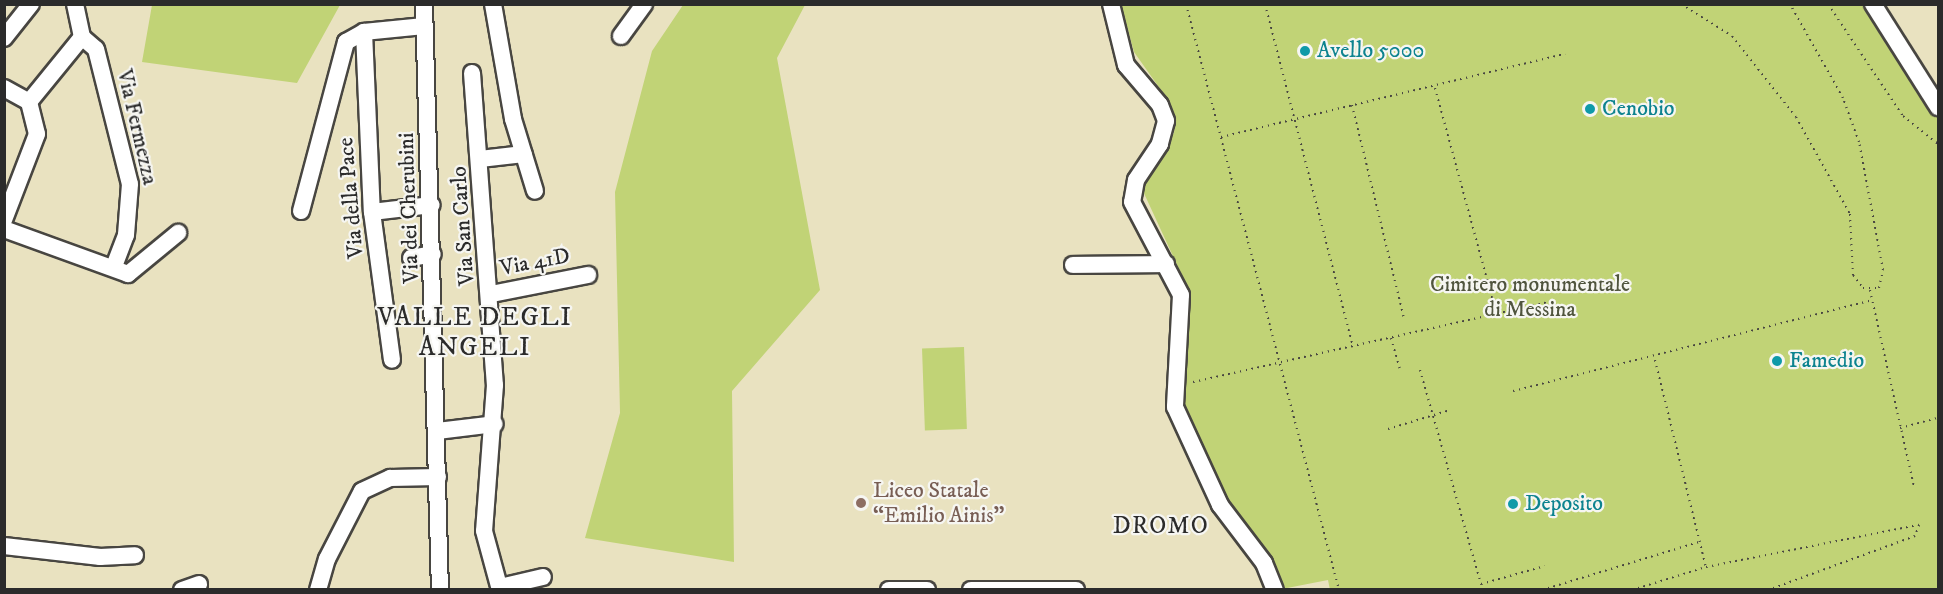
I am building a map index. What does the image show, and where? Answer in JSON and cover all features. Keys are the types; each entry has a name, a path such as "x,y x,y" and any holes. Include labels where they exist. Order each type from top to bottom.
{"street":[{"path":"4,39 31,4"},
{"name":"Via Fermezza","path":"75,4 82,37 96,49 130,184 126,235 114,266"},
{"name":"Via dei Cherubini","path":"424,4 432,205 440,590"},
{"path":"493,4 524,154 535,191"},
{"path":"621,36 644,4"},
{"path":"1111,4 1126,65 1160,105 1166,121 1164,136 1132,192 1140,223 1166,264 1181,295 1174,385 1175,407 1220,505 1264,563 1275,590"},
{"path":"1873,4 1938,107"},
{"path":"301,211 346,42 364,32 424,26"},
{"name":"Via della Pace","path":"364,32 372,212 392,360"},
{"path":"29,102 82,37"},
{"name":"Via San Carlo","path":"472,73 491,294 495,424 484,531 500,588"},
{"path":"4,88 29,102 37,135 4,220"},
{"path":"480,159 524,154"},
{"path":"372,212 432,205"},
{"path":"4,229 114,266 128,274 178,233"},
{"path":"411,258 433,254"},
{"path":"1072,266 1166,264"},
{"name":"Via 41D","path":"491,294 588,275"},
{"path":"437,431 495,424"},
{"path":"318,590 327,559 362,491 390,477 438,477"},
{"path":"4,546 100,557 135,555"},
{"path":"500,588 543,577"},
{"path":"182,590 199,585"},
{"path":"889,590 927,590"},
{"path":"971,590 1076,590"}],"path":[{"path":"1185,4 1339,590"},
{"path":"1265,4 1353,347"},
{"path":"1681,4 1732,36 1810,138 1850,214 1853,275 1870,290 1914,487"},
{"path":"1790,4 1843,98 1859,141 1882,270 1883,284 1870,290"},
{"path":"1828,4 1903,116 1938,144"},
{"path":"1220,137 1352,105 1435,88 1565,54"},
{"path":"1435,88 1496,313"},
{"path":"1352,105 1404,318"},
{"path":"1513,392 1655,359 1872,300"},
{"path":"1174,385 1279,364 1547,302"},
{"path":"1391,338 1400,369"},
{"path":"1655,359 1706,567"},
{"path":"1420,370 1483,590"},
{"path":"1388,429 1450,410"},
{"path":"1900,428 1938,418"},
{"path":"1632,590 1706,567 1909,523 1921,529 1915,536 1768,590"},
{"path":"1542,590 1699,542"},
{"path":"1481,584 1545,566"}],"green space":[{"path":"152,4 340,5 297,83 142,62"},
{"path":"683,5 805,5 777,58 820,290 732,391 734,562 585,538 620,413 615,192 652,51"},
{"name":"Cimitero monumentale di Messina","path":"1121,5 1862,5 1938,119 1938,589 1330,590 1328,580 1282,589 1224,499 1181,395 1190,293 1142,189 1145,175 1174,133 1175,119 1168,100 1134,52"},
{"path":"964,347 967,429 925,430 922,348"}],"place":[{"name":"Avello 5000","path":"1305,51"},
{"name":"Cenobio","path":"1590,109"},
{"name":"Famedio","path":"1777,361"},
{"name":"Liceo Statale “Emilio Ainis”","path":"861,503"},
{"name":"Deposito","path":"1513,504"}],"district":[{"name":"VALLE DEGLI ANGELI","path":"475,333"},
{"name":"DROMO","path":"1161,527"}]}
